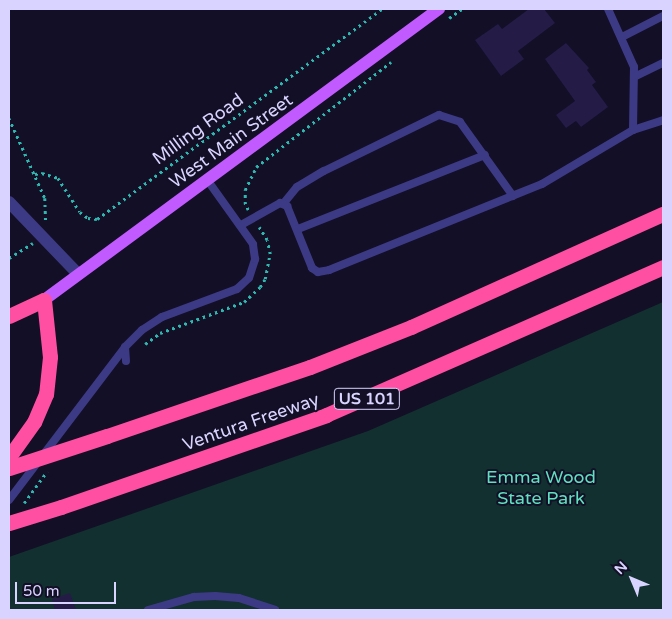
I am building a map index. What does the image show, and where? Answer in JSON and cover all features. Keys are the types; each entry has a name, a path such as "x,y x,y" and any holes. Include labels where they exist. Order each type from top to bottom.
{"highway":[{"name":"Ventura Freeway","path":"9,468 310,367 411,327 663,214"},
{"name":"Ventura Freeway","path":"9,523 326,416 663,267"},
{"path":"9,316 44,300 50,357 46,394 34,422 9,457"}],"main road":[{"name":"West Main Street","path":"44,300 439,9"}],"street":[{"path":"9,202 78,274"}],"lane":[{"path":"608,9 634,67 634,130"},
{"path":"622,37 663,16"},
{"path":"634,77 663,63"},
{"path":"241,225 283,204 298,187 324,171 439,115 448,115 460,122 513,196"},
{"path":"283,204 292,212 312,268 318,272 329,270 542,184 634,130 663,120"},
{"path":"298,229 485,155"},
{"path":"9,500 125,347 142,330 162,317 229,293 249,278 254,266 255,251 241,225 208,181"},
{"path":"125,347 126,361"},
{"path":"148,610 194,596 239,598 275,610"}],"path":[{"name":"Milling Road","path":"35,174 42,173 58,178 80,212 88,218 98,219 382,9"},
{"path":"9,118 45,198 47,220 42,238 9,258"}],"green space":[{"name":"Emma Wood State Park","path":"663,302 663,610 9,610 9,557 368,431"}],"building":[{"path":"529,9 544,9 555,23 518,51 524,59 501,76 475,40 498,24 502,29"},
{"path":"566,43 589,68 587,70 596,82 592,85 608,107 581,127 576,121 566,128 556,115 575,101 545,59"},
{"path":"70,593 76,610 55,610 52,599"}]}
